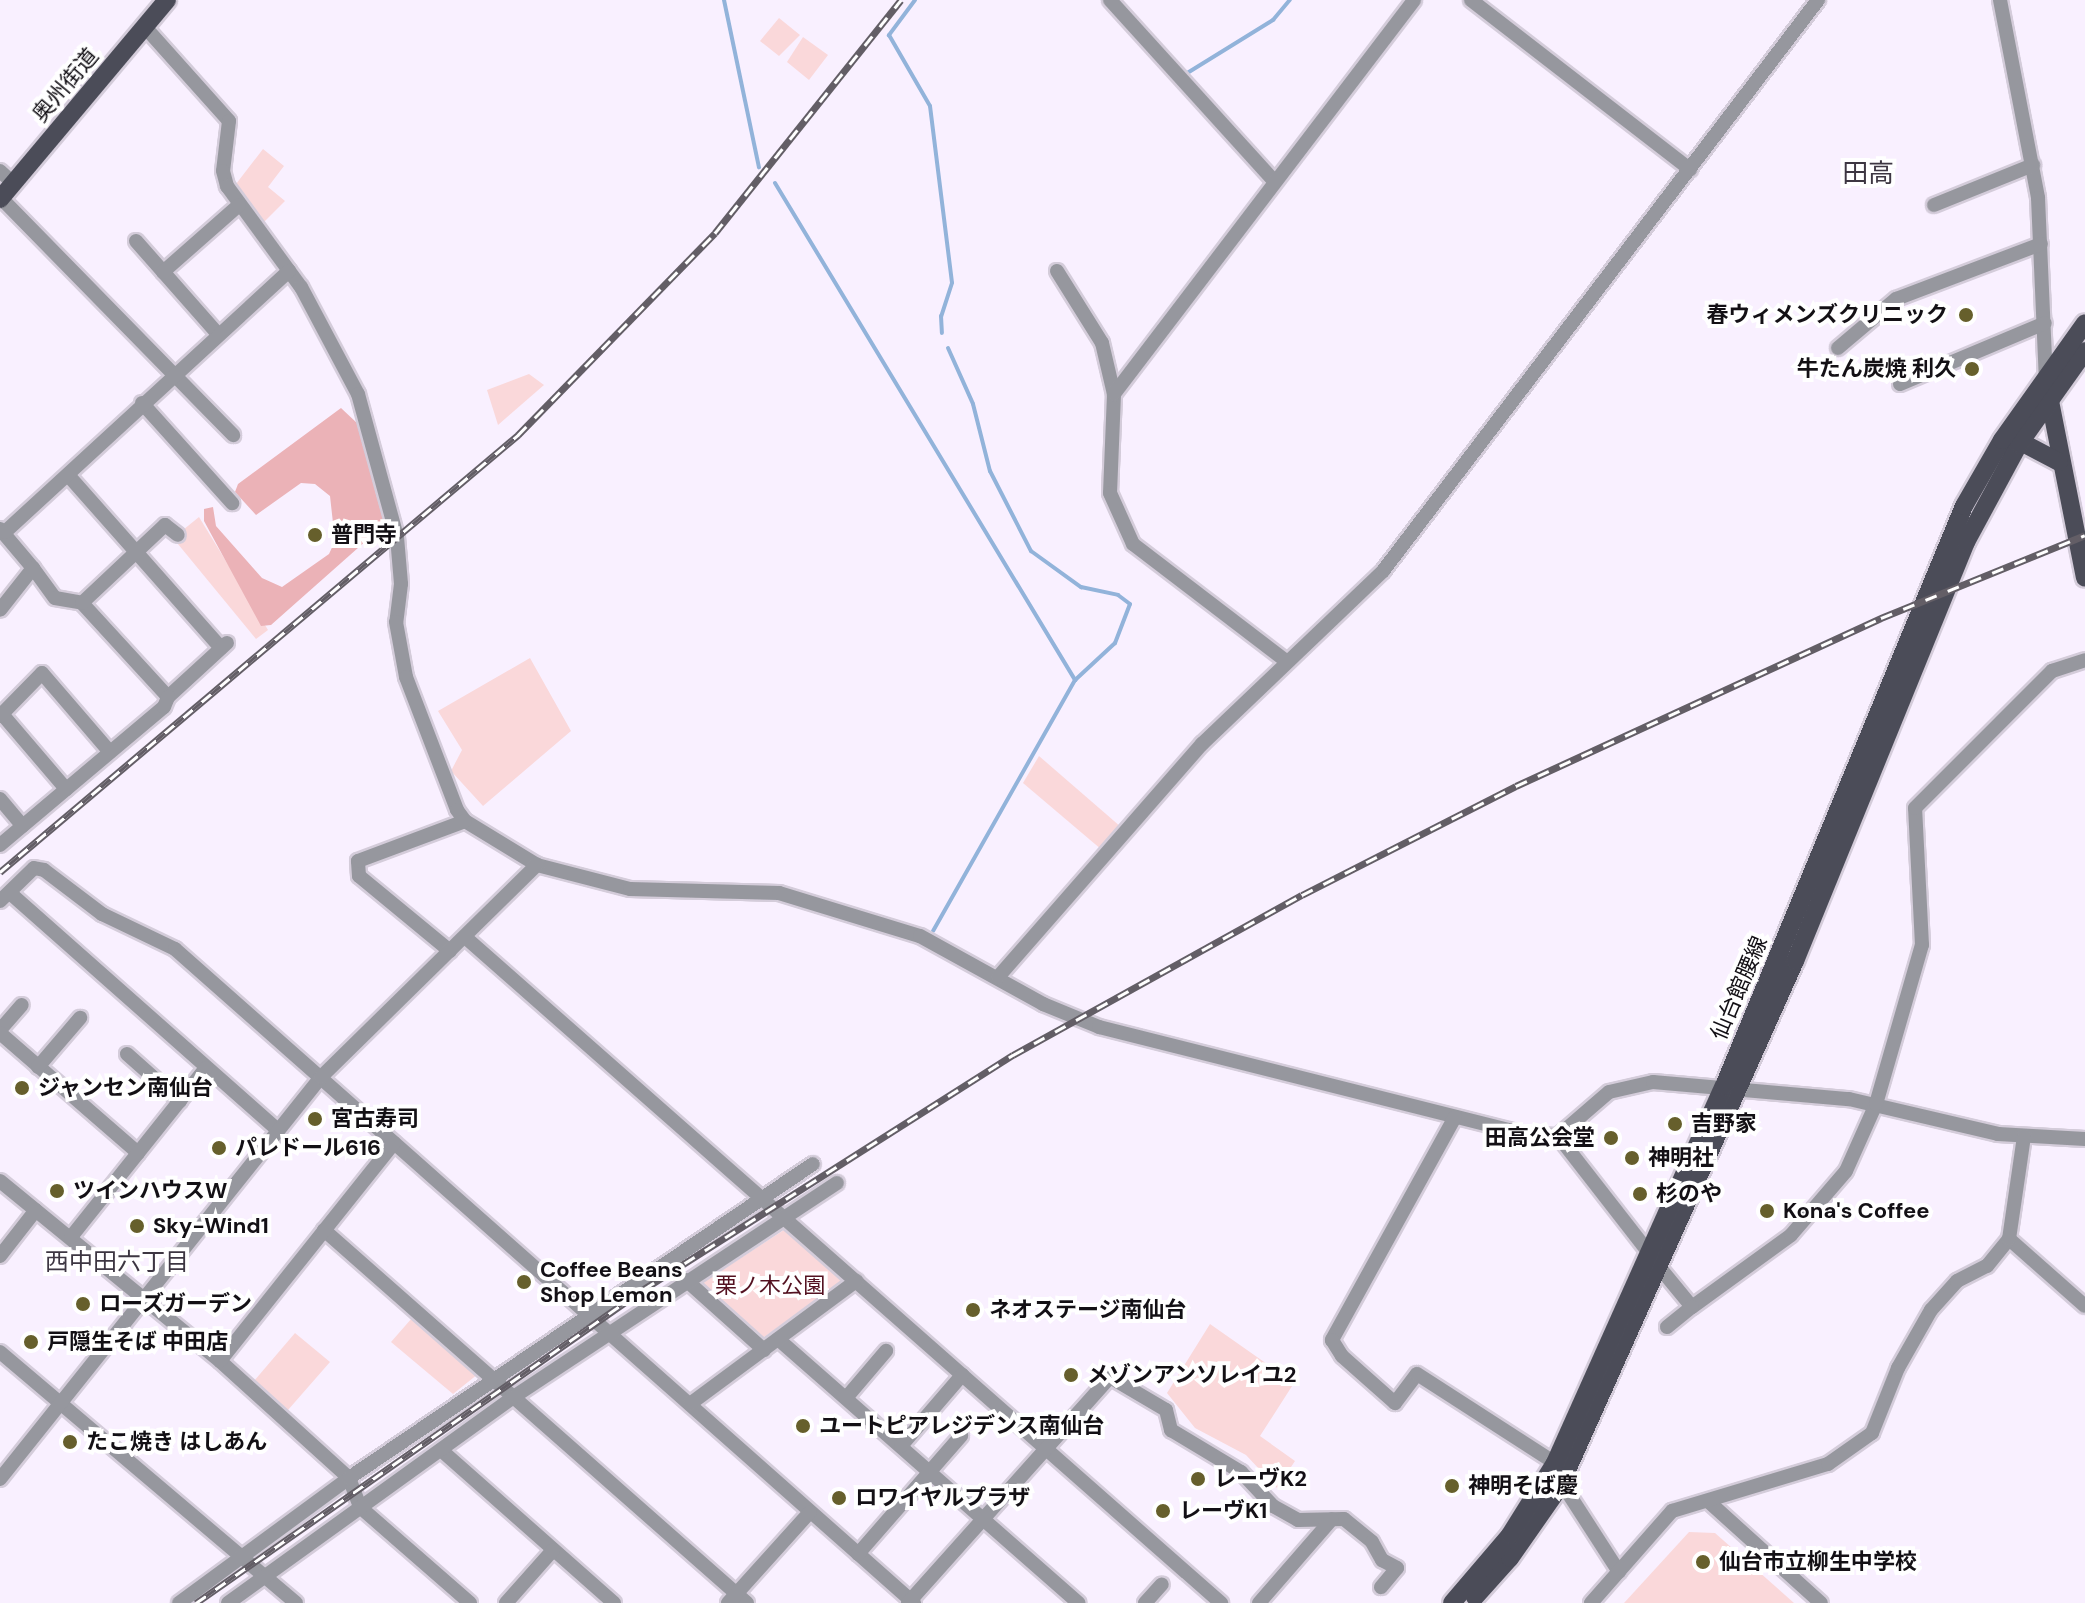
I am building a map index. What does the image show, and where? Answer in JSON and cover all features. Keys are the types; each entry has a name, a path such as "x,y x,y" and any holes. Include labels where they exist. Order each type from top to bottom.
{"main road":[{"name":"奥州街道","path":"4,188 167,0"},
{"name":"仙台館腰線","path":"1732,1086 1959,518 1995,451 2085,323"},
{"name":"仙台館腰線","path":"1469,1603 1510,1558 1561,1482 1966,542 2021,442 2085,351"},
{"path":"2046,378 2059,462 2085,577"},
{"path":"2021,442 2059,462"},
{"name":"仙台館腰線","path":"1452,1603 1510,1535 1555,1463 1655,1261"}],"street":[{"path":"1110,0 1274,181"},
{"path":"1114,394 1414,0"},
{"path":"1471,0 1690,169"},
{"path":"998,977 1202,744 1383,571 1818,0"},
{"path":"2000,0 2033,165 2041,244 2046,378"},
{"path":"145,27 229,121 223,171 239,205 289,271 358,394 397,537 401,584 396,622 406,677 465,821 537,865 630,889 779,893 920,936 1043,1004 1099,1027 1516,1133 1558,1136 1598,1099 1624,1086 1653,1082 1732,1086 1876,1104 2024,1136 2085,1139"},
{"path":"1934,205 2033,165"},
{"path":"4,188 233,435"},
{"path":"163,272 239,205"},
{"path":"136,241 218,334"},
{"path":"1838,348 1896,299 2041,244"},
{"path":"168,697 82,603 55,598 3,531 289,271"},
{"path":"1057,271 1102,343 1114,394 1110,493 1133,544 1286,661"},
{"path":"1900,384 2045,323"},
{"path":"142,403 232,503"},
{"path":"0,845 164,707 168,697 224,646 68,475"},
{"path":"82,603 165,525 178,535"},
{"path":"0,610 33,568"},
{"path":"1667,1327 1747,1272 1812,1213 1859,1149 1876,1104 1922,945 1915,808 2052,671 2085,660"},
{"path":"66,789 1,715 42,673 110,752"},
{"path":"0,799 23,826"},
{"path":"450,951 359,876 358,861 465,821"},
{"path":"0,1479 321,1077 537,865"},
{"path":"277,1129 5,897 34,868 44,870 102,914 175,949 911,1602 1110,1377 1166,1410 1171,1430 1241,1472 1273,1506 1298,1520 1344,1519 1372,1542 1382,1560 1397,1568 1381,1587"},
{"path":"465,937 1221,1603"},
{"path":"22,1005 0,1032 138,1153"},
{"path":"38,1067 80,1018"},
{"path":"127,1054 180,1101"},
{"path":"71,1237 206,1068"},
{"path":"1455,1117 1332,1340 1342,1356 1395,1403 1417,1374 1555,1463"},
{"path":"1558,1136 1692,1307"},
{"path":"1591,1603 1616,1567 1672,1511 1805,1472 1861,1444 1880,1419 1898,1368 1931,1310 1957,1281 1987,1266 2009,1239 2024,1136"},
{"path":"220,1361 394,1143"},
{"path":"179,1603 349,1478 586,1313 813,1164"},
{"path":"0,1181 220,1361 349,1478 360,1507 470,1603"},
{"path":"228,1603 515,1396 686,1280 837,1183"},
{"path":"0,1256 36,1210"},
{"path":"324,1230 515,1396 737,1600 810,1512"},
{"path":"2009,1239 2085,1306"},
{"path":"686,1280 764,1350"},
{"path":"690,1404 856,1281"},
{"path":"778,1339 1078,1603"},
{"path":"846,1398 886,1351"},
{"path":"0,1352 296,1603"},
{"path":"901,1446 962,1375"},
{"path":"858,1554 961,1436"},
{"path":"441,1450 614,1603"},
{"path":"1561,1482 1616,1567"},
{"path":"1708,1501 1821,1603"},
{"path":"1259,1603 1332,1519"},
{"path":"506,1603 553,1550"},
{"path":"1145,1603 1162,1584"}],"green space":[{"path":"779,18 800,35 779,56 760,41"},
{"path":"803,37 828,55 809,80 787,62"},
{"path":"263,149 284,166 268,187 285,201 261,225 236,184"},
{"path":"529,374 544,385 498,425 487,390"},
{"path":"199,517 268,630 256,639 173,538"},
{"path":"530,658 571,731 483,806 451,771 462,750 438,711"},
{"path":"1039,756 1121,827 1102,850 1023,783"},
{"name":"栗ノ木公園","path":"787,1228 843,1282 760,1340 702,1283"},
{"path":"412,1318 478,1374 453,1394 391,1342"},
{"path":"1210,1324 1294,1383 1260,1436 1295,1461 1277,1488 1246,1455 1195,1428 1167,1393"},
{"path":"295,1333 330,1362 288,1410 254,1381"},
{"name":"仙台市立柳生中学校","path":"1689,1532 1715,1533 1794,1603 1624,1603"}],"shaded area":[{"path":"341,408 358,424 385,524 271,625 261,626 204,521 204,509 213,507 216,526 262,578 282,587 329,554 335,541 330,496 315,484 301,483 256,515 235,492 238,484"}],"waterway":[{"path":"724,0 759,167"},
{"path":"915,0 889,35 930,106 952,283 941,316 942,333"},
{"path":"1184,75 1273,20 1290,0"},
{"path":"775,183 1075,680 933,931"},
{"path":"948,348 973,404 990,471 1031,551 1081,587 1118,595 1130,604 1115,643 1075,680"}],"railway":[{"path":"0,872 518,435 715,233 901,0"},
{"path":"196,1603 644,1289 1013,1055 1302,895 1516,786 1881,618 2085,535"}],"place":[{"name":"春ウィメンズクリニック","path":"1966,315"},
{"name":"牛たん炭焼 利久","path":"1972,369"},
{"name":"普門寺","path":"315,535"},
{"name":"ジャンセン南仙台","path":"22,1088"},
{"name":"宮古寿司","path":"315,1119"},
{"name":"吉野家","path":"1675,1124"},
{"name":"田高公会堂","path":"1611,1138"},
{"name":"パレドール616","path":"219,1148"},
{"name":"神明社","path":"1632,1158"},
{"name":"ツインハウスW","path":"57,1191"},
{"name":"杉のや","path":"1640,1194"},
{"name":"Kona's Coffee","path":"1767,1211"},
{"name":"Sky-Wind1","path":"137,1226"},
{"name":"Coffee Beans Shop Lemon","path":"524,1282"},
{"name":"ローズガーデン","path":"83,1304"},
{"name":"ネオステージ南仙台","path":"973,1310"},
{"name":"戸隠生そば 中田店","path":"31,1342"},
{"name":"メゾンアンソレイユ2","path":"1071,1375"},
{"name":"ユートピアレジデンス南仙台","path":"803,1426"},
{"name":"たこ焼き はしあん","path":"70,1442"},
{"name":"レーヴK2","path":"1198,1479"},
{"name":"神明そば慶","path":"1452,1486"},
{"name":"ロワイヤルプラザ","path":"839,1498"},
{"name":"レーヴK1","path":"1163,1511"},
{"name":"仙台市立柳生中学校","path":"1703,1562"}],"district":[{"name":"田高","path":"1868,174"},
{"name":"西中田六丁目","path":"117,1262"}]}
